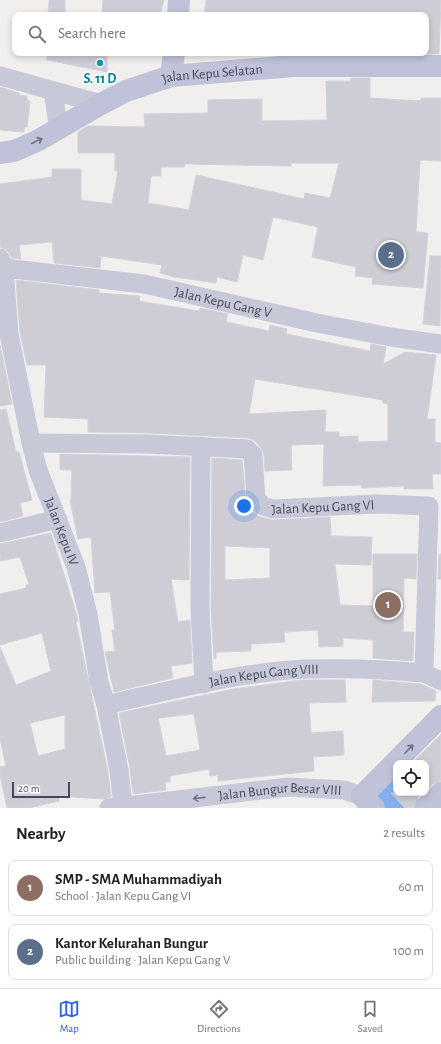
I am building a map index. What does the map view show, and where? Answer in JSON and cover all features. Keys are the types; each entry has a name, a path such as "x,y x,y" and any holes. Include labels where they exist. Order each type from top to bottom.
{"street":[{"path":"178,12 179,0"},
{"path":"171,76 174,56"},
{"name":"Jalan Kepu Selatan","path":"0,153 14,151 59,130 101,104 126,92 171,76 294,66 441,66"},
{"path":"0,76 101,104"},
{"path":"53,91 59,130"},
{"name":"Jalan Kepu IV","path":"2,263 5,335 31,443 38,470 76,567 88,614 99,682 106,705 119,770 116,807"},
{"name":"Jalan Kepu Gang V","path":"2,263 144,284 317,323 391,337 441,344"},
{"name":"Jalan Kepu Gang VI","path":"31,443 148,444 242,448 253,455 256,499 263,506 273,508 377,504 430,506 433,677"},
{"path":"201,446 200,603 204,684"},
{"path":"0,533 58,519"},
{"name":"Jalan Kepu Gang VIII","path":"106,705 241,677 305,669 359,669 433,677"},
{"path":"368,802 441,716"},
{"name":"Jalan Bungur Besar VIII","path":"116,807 288,787 344,790 368,802"},
{"path":"425,808 441,793"}],"building":[{"path":"49,0 65,0 65,12 48,12"},
{"path":"103,0 164,0 161,12 102,12"},
{"path":"206,0 441,0 439,54 429,54 429,12 204,12"},
{"path":"47,56 107,56 107,72 47,60"},
{"path":"351,78 370,78 370,98 421,101 421,98 441,98 441,161 420,160 416,232 428,233 423,288 372,284 373,278 355,276 356,267 312,257 318,227 273,217 263,260 243,255 237,282 217,277 216,283 174,277 160,273 162,265 101,256 100,268 54,263 52,242 19,245 21,259 12,258 7,250 0,247 0,184 52,177 52,169 81,169 81,200 112,204 118,171 115,171 115,153 78,153 78,132 88,126 145,127 144,114 208,113 208,100 262,99 262,121 327,120 326,81 351,81","holes":["291,163 339,163 330,198 305,193 304,199 196,175 189,210 148,203 151,176 161,176 161,167 184,167 185,164 291,166"]},
{"path":"0,87 19,93 19,95 27,96 27,101 30,101 27,127 24,127 24,132 0,130"},
{"path":"430,256 441,256 440,326 423,324"},
{"path":"16,280 99,290 99,293 140,296 139,301 199,311 200,308 228,314 226,322 269,331 270,325 287,329 286,334 370,351 371,344 386,347 383,364 405,352 436,355 427,419 435,419 435,442 441,443 441,474 432,474 433,489 404,489 404,486 362,488 361,485 323,486 324,444 291,445 292,470 265,471 264,454 261,448 255,441 248,438 149,433 88,432 88,419 44,417 46,365 27,365 20,332","holes":["255,379 383,400 383,403 388,404 388,441 358,442 358,436 339,437 339,432 325,432 326,410 249,414"]},
{"path":"0,345 12,404 0,406"},
{"path":"6,409 16,452 19,452 32,500 20,503 23,516 0,522 0,410"},
{"path":"60,454 190,457 189,580 171,579 178,622 190,620 192,663 171,666 173,678 114,692 105,652 115,651 112,630 115,630 110,592 95,593 91,537 78,539 70,500 72,470 60,470"},
{"path":"212,458 242,460 247,513 254,513 260,517 273,520 330,517 331,536 372,537 371,565 335,564 340,605 373,606 373,554 417,554 416,579 404,578 403,632 414,632 413,661 373,658 373,640 343,638 343,646 319,647 318,630 284,632 285,642 251,644 251,651 216,652 216,658 214,659 211,609","holes":["225,546 270,548 270,578 225,580"]},
{"path":"51,533 77,616 78,621 76,622 108,772 111,797 103,799 58,796 59,801 29,808 7,808 0,775 0,767 6,766 0,739 0,647 16,685 51,671 42,633 0,645 0,594 26,588 26,585 29,584 20,557 0,561 0,544","holes":["65,715 65,749 38,756 30,723"]},
{"path":"439,554 441,554 441,579 438,579"},
{"path":"301,680 345,680 346,702 309,703 311,733 343,731 344,755 313,757 314,771 218,781 218,775 210,776 209,769 170,776 170,782 165,782 166,790 133,794 130,768 119,713 233,689","holes":["194,714 200,750 166,756 158,718"]},
{"path":"373,680 421,684 436,691 435,701 372,702"},
{"path":"441,734 441,781 429,787 429,760 415,760"},
{"path":"394,796 420,796 416,799 413,808 405,808"}],"waterway":[{"path":"385,808 398,796"}],"place":[{"name":"S. 11 D","path":"100,63"},
{"name":"Kantor Kelurahan Bungur","path":"391,255"},
{"name":"SMP - SMA Muhammadiyah","path":"388,605"}]}
